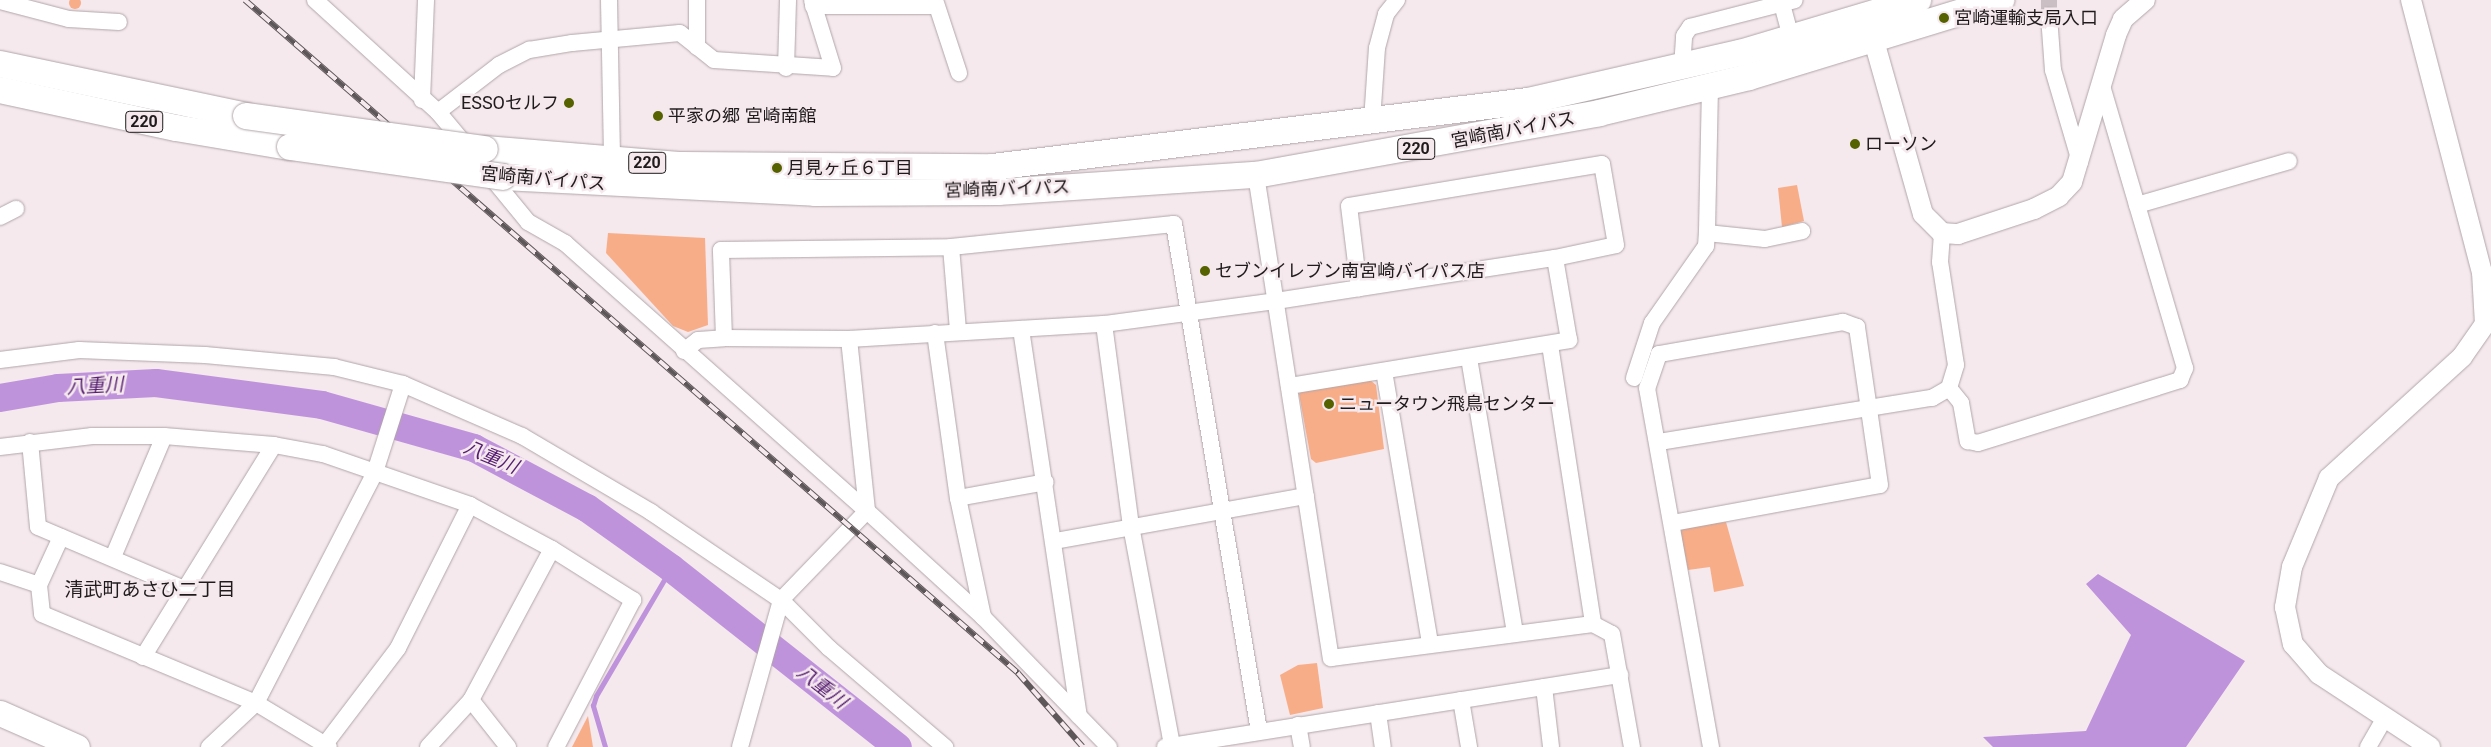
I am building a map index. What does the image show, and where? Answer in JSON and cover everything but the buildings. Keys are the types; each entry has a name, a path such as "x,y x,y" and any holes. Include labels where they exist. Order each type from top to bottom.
{"highway":[{"name":"宮崎南バイパス","path":"0,64 246,116 485,149 612,160 778,168 993,167 1528,102 1682,67 1791,38 1918,0"},
{"name":"宮崎南バイパス","path":"0,90 166,126 290,147 503,177 824,193 998,192 1256,175 1589,115 1710,87 1874,41 2001,0"}],"main road":[{"path":"0,713 77,747"}],"street":[{"path":"315,0 331,6 422,100 438,112 528,222 565,243 684,351 867,511 983,617 1109,747"},
{"path":"422,100 426,0"},
{"path":"609,0 608,40 612,160"},
{"path":"697,0 697,47"},
{"path":"786,68 788,0"},
{"path":"1372,121 1378,48 1386,14 1396,0"},
{"path":"1874,41 1923,214 1942,233 1958,234 2034,210 2059,196 2072,182 2080,163 2123,19 2145,0"},
{"path":"2412,0 2482,272 2485,324 2462,357 2329,478 2292,567 2285,607 2286,624 2303,658 2384,719 2430,747"},
{"path":"0,1 69,19 118,22"},
{"path":"1682,67 1684,36 1690,27 1788,2 1791,38"},
{"path":"438,112 470,85 529,50 608,40 680,33 714,60 786,68 833,68 812,3 935,3 959,73"},
{"path":"2049,16 2053,70 2080,163"},
{"path":"1949,388 1961,402 1968,441 1978,443 2180,380 2185,368 2102,86"},
{"path":"1634,378 1652,323 1706,246 1710,87"},
{"path":"2137,205 2289,161"},
{"path":"684,351 698,340 724,338 849,339 958,331 1104,324 1188,314 1276,301 1555,258 1616,245 1602,164 1348,206 1359,288"},
{"path":"1256,175 1331,658 1593,624 1612,634 1632,747"},
{"path":"0,217 16,209"},
{"path":"724,338 721,250 951,247 1174,224 1259,731"},
{"path":"1707,233 1765,239 1802,231"},
{"path":"1659,442 1869,405 1932,398 1949,388 1956,365 1940,262 1942,233"},
{"path":"951,247 958,331"},
{"path":"1289,386 1550,345 1569,340 1555,258"},
{"path":"1673,523 1880,485 1857,327 1843,322 1659,354 1647,388 1659,442 1711,747"},
{"path":"1104,324 1131,526 1169,747 1219,742 1259,731 1620,675"},
{"path":"1022,329 1055,541 1079,716"},
{"path":"935,333 958,498 983,617"},
{"path":"740,747 756,682 779,607 867,511 849,339"},
{"path":"1550,345 1593,624"},
{"path":"0,360 79,350 205,354 334,367 522,436 589,473 779,607 945,747"},
{"path":"1469,358 1515,633"},
{"path":"1384,371 1430,644"},
{"path":"209,747 256,703 377,465 402,391"},
{"path":"113,558 164,436"},
{"path":"0,447 30,442 164,436 274,445 323,454 377,465 470,505 552,549 633,600 556,747"},
{"path":"30,442 38,527 184,589"},
{"path":"143,657 274,445"},
{"path":"958,498 1046,482"},
{"path":"1055,541 1306,496"},
{"path":"61,538 39,585 42,614 256,703 328,745 398,648 470,505"},
{"path":"428,747 471,700 552,549"},
{"path":"0,572 39,585"},
{"path":"1544,687 1551,747"},
{"path":"471,700 508,747"},
{"path":"1461,700 1469,747"},
{"path":"1378,713 1383,747"},
{"path":"2368,747 2384,719"},
{"path":"1298,725 1302,747"}],"shaded area":[{"path":"75,-3 81,3 75,9 69,3"},
{"path":"1797,185 1804,221 1782,227 1778,188"},
{"path":"608,233 705,238 708,325 688,332 673,326 606,253"},
{"path":"1370,380 1376,385 1384,449 1316,463 1311,459 1299,394 1303,389"},
{"path":"1726,522 1744,586 1714,592 1710,567 1688,570 1680,531 1688,526"},
{"path":"2098,574 2245,661 2186,747 1993,747 1983,737 2086,731 2131,635 2086,584"},
{"path":"1317,663 1323,708 1290,715 1280,675 1298,665"},
{"path":"588,716 593,747 572,747"}],"waterway":[{"name":"八重川","path":"0,398 58,388 156,383 322,405 474,448 587,508 671,568 898,747"},
{"path":"605,747 593,706 596,696 671,568"}],"tunnel":[{"path":"2049,0 2049,16"}],"railway":[{"path":"245,0 1018,673 1083,747"}],"place":[{"name":"宮崎運輸支局入口","path":"1944,18"},
{"name":"ESSOセルフ","path":"569,103"},
{"name":"平家の郷 宮崎南館","path":"658,116"},
{"name":"ローソン","path":"1855,144"},
{"name":"月見ヶ丘６丁目","path":"777,168"},
{"name":"セブンイレブン南宮崎バイパス店","path":"1205,271"},
{"name":"ニュータウン飛鳥センター","path":"1329,404"}],"district":[{"name":"清武町あさひ二丁目","path":"150,590"}]}
